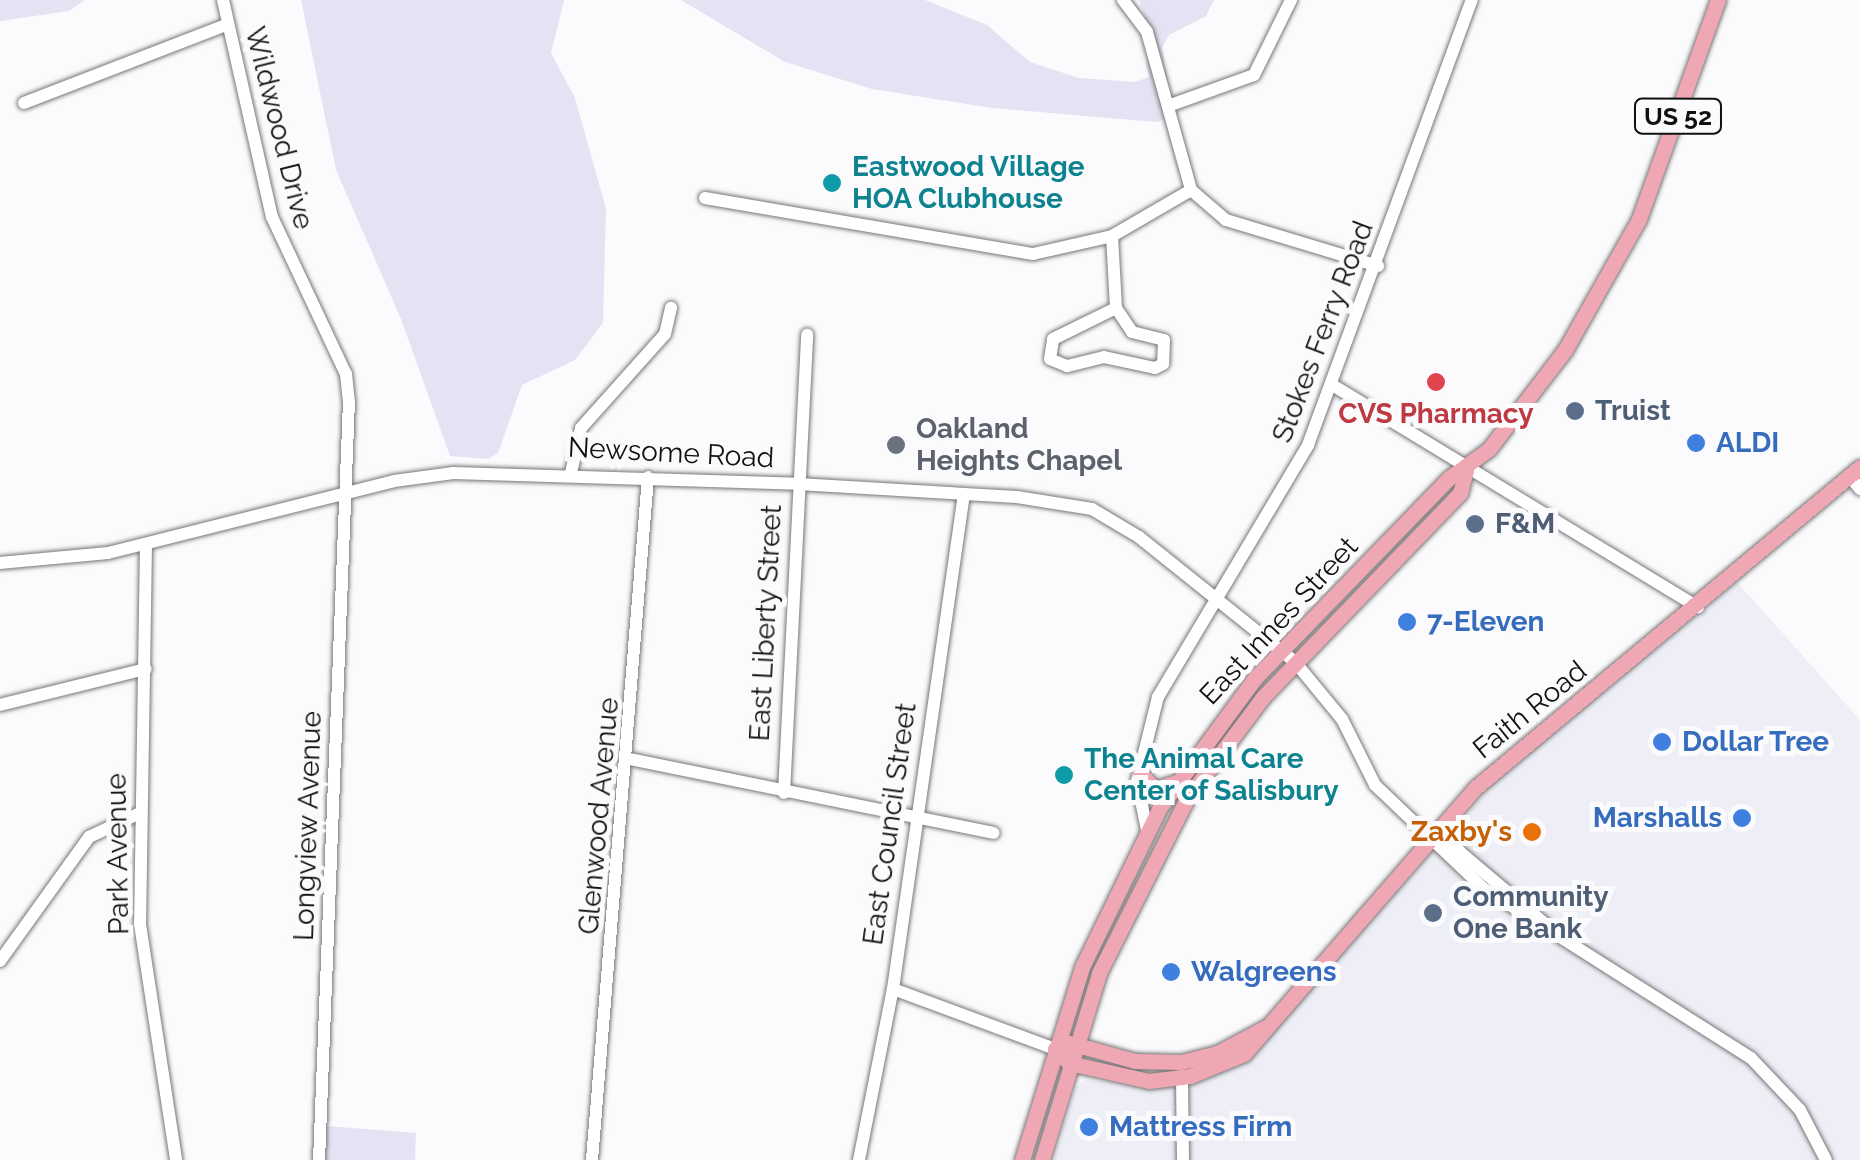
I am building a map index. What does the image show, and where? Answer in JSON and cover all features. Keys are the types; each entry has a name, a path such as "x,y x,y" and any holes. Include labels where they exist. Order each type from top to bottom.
{"main road":[{"name":"East Innes Street","path":"1022,1160 1096,934 1146,832 1179,776 1282,650 1449,478 1466,470 1523,408 1611,273 1661,165 1718,0"},
{"name":"East Innes Street","path":"1042,1160 1069,1063 1113,939 1169,827 1229,738 1295,662 1460,492 1466,470"},
{"name":"Faith Road","path":"1266,1027 1218,1053 1180,1062 1144,1062 1066,1042 1055,1050 1069,1063 1136,1080 1182,1078 1240,1056 1266,1027 1428,838 1497,768 1857,478"},
{"path":"1140,773 1157,790 1179,776"}],"street":[{"name":"Wildwood Drive","path":"222,0 272,217 346,374 346,494"},
{"path":"1123,0 1147,32 1191,190 1226,220 1378,266"},
{"path":"1168,106 1254,74 1291,0"},
{"name":"Stokes Ferry Road","path":"1146,832 1140,773 1158,698 1214,596 1276,504 1334,386 1472,0"},
{"path":"24,103 226,25"},
{"path":"707,198 1033,254 1112,236 1191,190"},
{"path":"1112,236 1116,308 1132,332 1164,340 1163,364 1104,357 1067,366 1050,358 1053,339 1116,308"},
{"path":"571,473 581,428 666,334 671,308"},
{"name":"East Liberty Street","path":"784,792 807,335"},
{"path":"1334,386 1466,470 1698,607"},
{"name":"Newsome Road","path":"0,563 146,545 346,494 453,472 571,473 964,494 1051,500 1099,511 1295,662 1342,719 1374,785 1428,838 1460,852 1560,938 1751,1058 1800,1110 1826,1160"},
{"name":"Glenwood Avenue","path":"592,1160 630,759 648,477"},
{"name":"Longview Avenue","path":"319,1160 346,494"},
{"name":"East Council Street","path":"858,1160 893,989 964,494"},
{"name":"Park Avenue","path":"146,545 140,924 176,1160"},
{"path":"0,705 146,670"},
{"path":"630,759 994,833"},
{"path":"0,960 89,837 140,814"},
{"name":"Faith Road","path":"893,989 1055,1050"},
{"path":"1182,1078 1183,1160"}],"shaded area":[{"path":"0,0 85,0 69,11 0,21"},
{"path":"301,0 564,0 551,53 575,98 606,209 603,323 575,360 522,385 498,453 488,459 450,456 401,319 336,170"},
{"path":"681,0 925,0 987,25 1030,62 1079,78 1135,82 1149,77 1146,63 1156,45 1139,0 1214,0 1206,16 1169,35 1162,48 1170,92 1158,96 1166,119 1156,122 992,108 872,89 785,62"},
{"path":"1737,582 1860,720 1860,1160 1054,1160 1075,1087 1086,1080 1137,1084 1255,1051 1493,784"},
{"path":"327,1126 416,1133 415,1160 325,1160"}],"place":[{"name":"Eastwood Village HOA Clubhouse","path":"832,183"},
{"name":"CVS Pharmacy","path":"1436,382"},
{"name":"Truist","path":"1575,411"},
{"name":"ALDI","path":"1696,443"},
{"name":"Oakland Heights Chapel","path":"896,445"},
{"name":"F&M","path":"1475,524"},
{"name":"7-Eleven","path":"1407,622"},
{"name":"Dollar Tree","path":"1662,742"},
{"name":"The Animal Care Center of Salisbury","path":"1064,775"},
{"name":"Marshalls","path":"1742,818"},
{"name":"Zaxby's","path":"1532,832"},
{"name":"Community One Bank","path":"1433,913"},
{"name":"Walgreens","path":"1171,972"},
{"name":"Mattress Firm","path":"1089,1127"}]}
